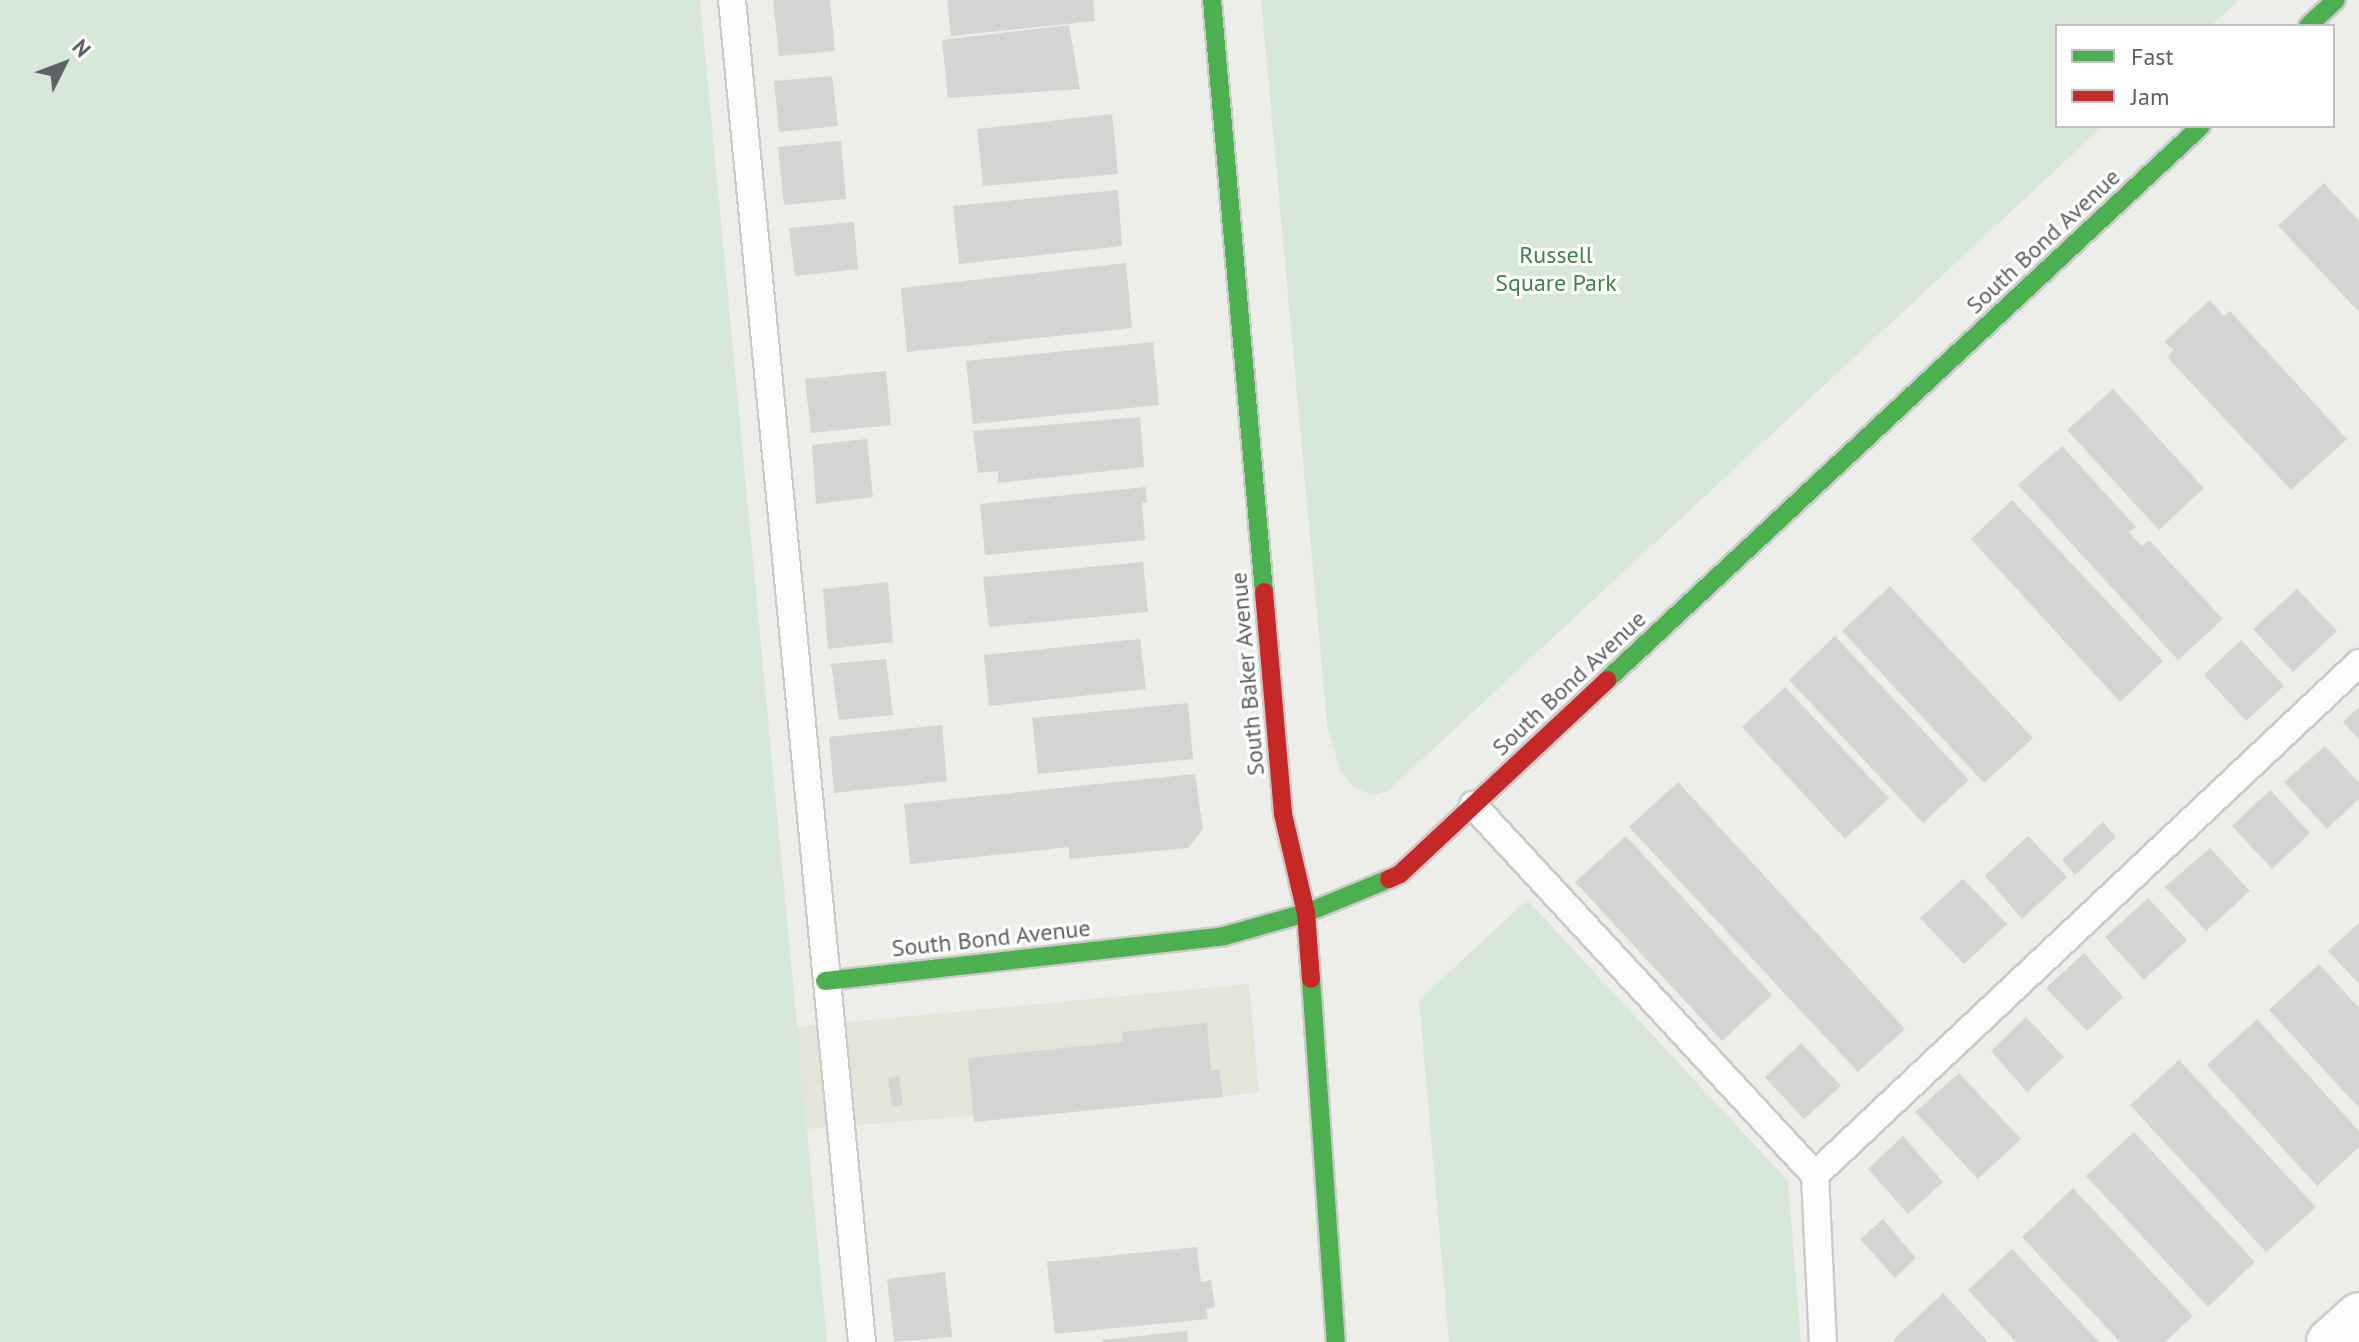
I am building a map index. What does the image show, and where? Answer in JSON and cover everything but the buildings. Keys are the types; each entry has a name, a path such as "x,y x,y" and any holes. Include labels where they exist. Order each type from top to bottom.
{"street":[{"name":"South Baker Avenue","path":"1212,0 1283,814 1306,913 1336,1342"},
{"path":"2310,24 2336,0"},
{"name":"South Bond Avenue","path":"825,981 1224,936 1306,913 1400,874 2199,128"},
{"path":"2329,1342 2359,1315"}],"lane":[{"path":"732,0 862,1342"},
{"path":"1815,1175 2359,663"},
{"path":"1473,805 1815,1175 1823,1342"}],"shaded area":[{"path":"1249,984 1259,1093 807,1129 797,1027"}],"green space":[{"path":"0,0 700,0 827,1342 0,1342"},
{"name":"Russell Square Park","path":"1261,0 2239,0 2213,24 2055,24 2055,128 2101,128 1388,791 1372,795 1353,787 1340,771 1327,724"},
{"path":"1527,900 1788,1181 1801,1342 1449,1342 1419,1000"}],"traffic: fast":[{"path":"1212,0 1264,592"},
{"path":"2310,24 2336,0"},
{"path":"1607,680 2199,128"},
{"path":"825,981 1224,936 1306,913 1389,879"},
{"path":"1311,979 1336,1342"}],"traffic: jam":[{"path":"1264,592 1283,814 1306,913 1311,979"},
{"path":"1389,879 1400,874 1607,680"}]}
